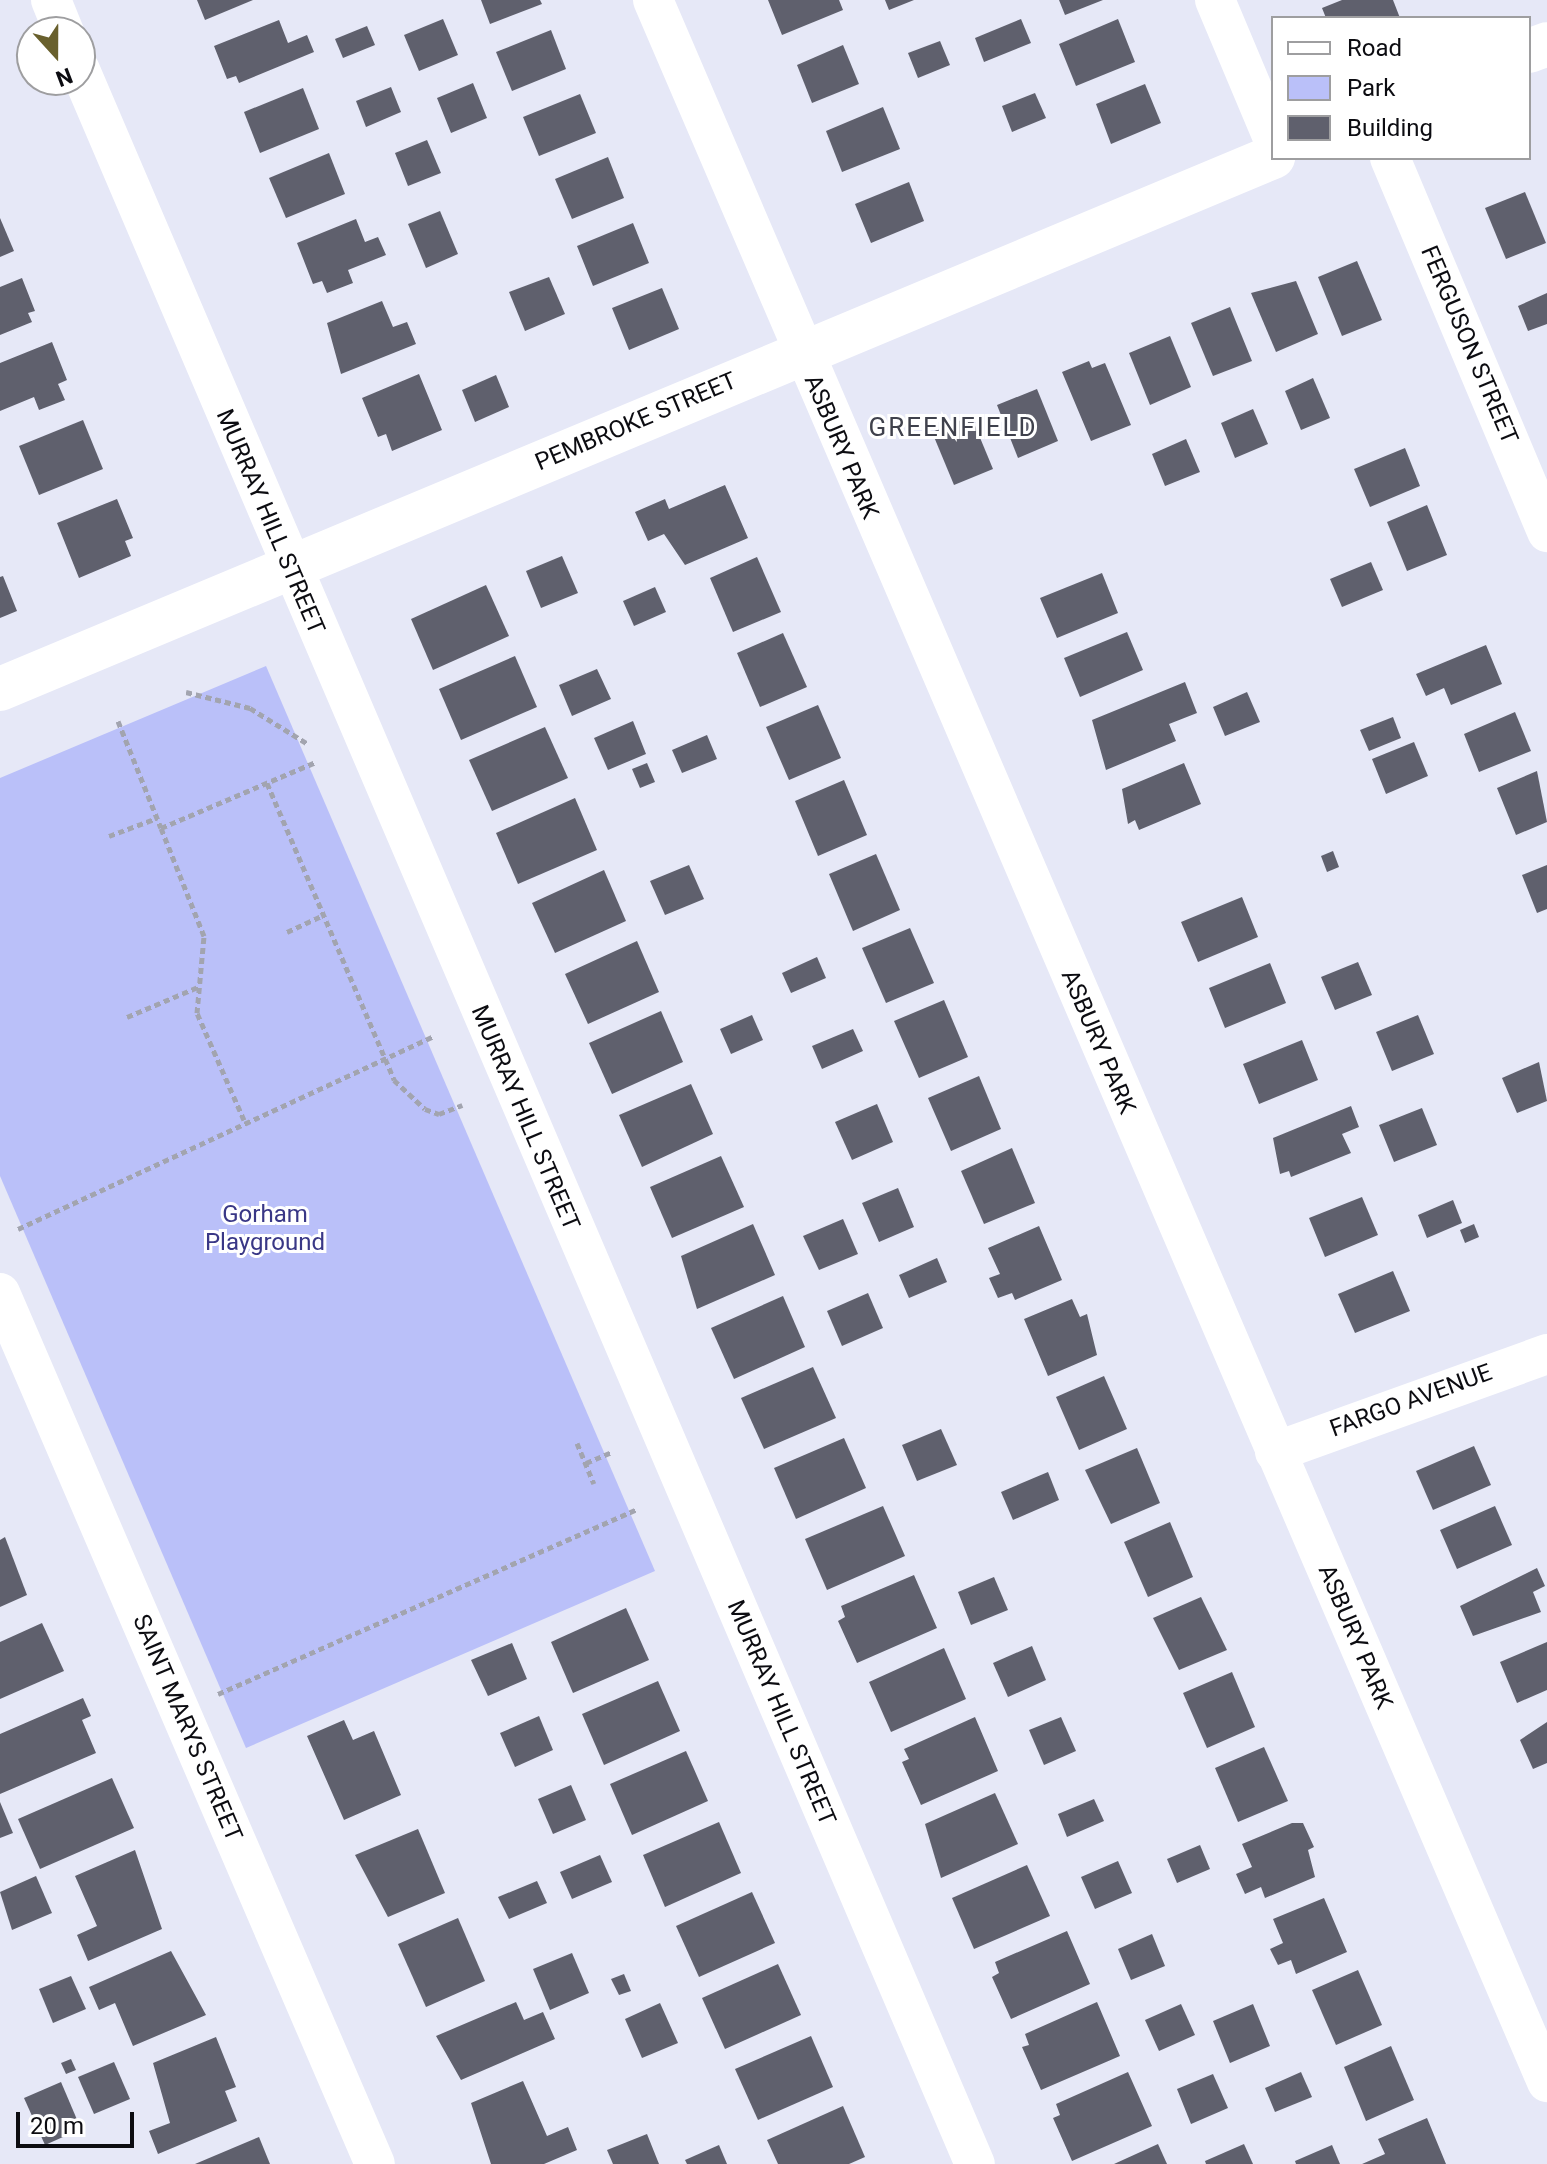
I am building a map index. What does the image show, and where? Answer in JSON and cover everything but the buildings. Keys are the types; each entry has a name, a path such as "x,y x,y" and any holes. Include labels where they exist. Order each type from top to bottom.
{"street":[{"name":"ASBURY PARK","path":"653,0 801,353 1547,2082"},
{"path":"1215,0 1271,133"},
{"name":"MURRAY HILL STREET","path":"91,96 288,567 975,2164"},
{"name":"PEMBROKE STREET","path":"0,689 1271,158"},
{"name":"FERGUSON STREET","path":"1391,160 1547,532"},
{"name":"SAINT MARYS STREET","path":"0,1293 375,2164"},
{"name":"FARGO AVENUE","path":"1275,1452 1547,1354"}],"path":[{"path":"186,692 250,708 308,744"},
{"path":"118,721 204,936 197,1013 244,1120"},
{"path":"161,828 316,762"},
{"path":"267,783 322,916 402,1091 425,1109 439,1114 462,1105"},
{"path":"109,836 157,818"},
{"path":"287,932 322,916"},
{"path":"127,1017 198,987"},
{"path":"18,1229 244,1120 433,1036"},
{"path":"577,1443 594,1484"},
{"path":"586,1463 612,1452"},
{"path":"218,1694 636,1510"}],"green space":[{"name":"Gorham Playground","path":"266,666 655,1571 246,1748 0,1176 0,778"}],"district":[{"name":"GREENFIELD","path":"953,428"}]}
